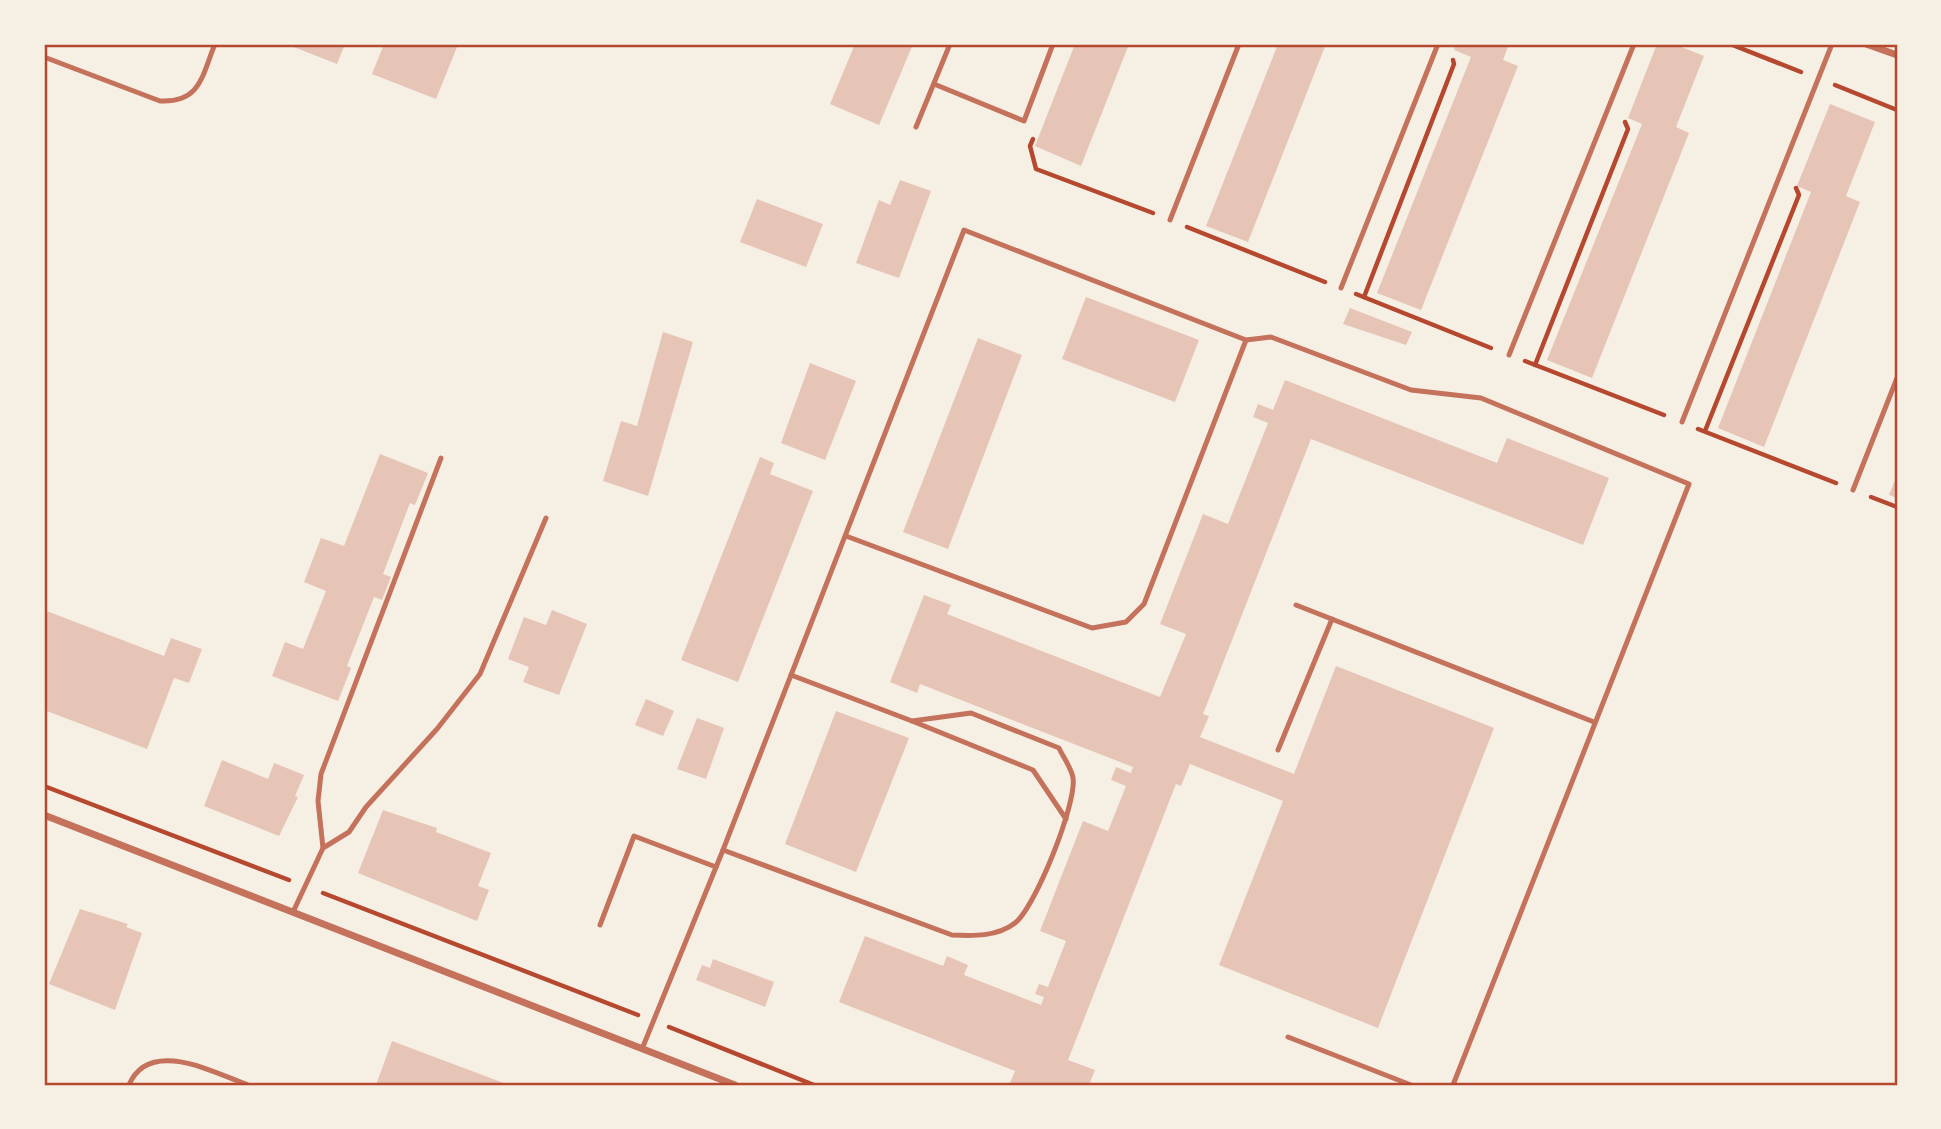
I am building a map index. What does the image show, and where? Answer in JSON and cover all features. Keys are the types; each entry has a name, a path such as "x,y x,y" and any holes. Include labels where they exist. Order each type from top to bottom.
{"street":[{"path":"1866,44 1897,55"},
{"path":"44,815 735,1085"}],"lane":[{"path":"44,57 160,101 173,102 183,100 199,85 215,44"},
{"path":"916,127 950,44"},
{"path":"934,84 1024,121 1054,44"},
{"path":"1170,220 1239,44"},
{"path":"1341,288 1438,44"},
{"path":"1509,355 1633,44"},
{"path":"1682,422 1832,44"},
{"path":"642,1049 723,850 964,230 1246,340 1271,337 1411,390 1481,398 1689,484 1453,1085"},
{"path":"846,536 1092,628 1126,622 1144,604 1246,340"},
{"path":"1853,490 1897,378"},
{"path":"323,848 318,801 321,774 441,458"},
{"path":"293,912 323,848 349,832 366,807 437,729 480,674 546,518"},
{"path":"1296,605 1594,722"},
{"path":"1278,750 1332,619"},
{"path":"791,675 1033,770 1066,820"},
{"path":"723,850 952,935 982,937 1016,923 1038,889 1066,820 1073,778 1059,748 971,713 912,721"},
{"path":"600,925 634,836 716,867"},
{"path":"1288,1037 1411,1085"},
{"path":"129,1085 133,1076 146,1065 164,1061 198,1067 248,1085"}],"path":[{"path":"1364,297 1454,64 1450,52"},
{"path":"1535,365 1628,129 1623,118"},
{"path":"1036,169 1897,508"},
{"path":"44,786 814,1085"}],"building":[{"path":"286,44 345,44 337,64"},
{"path":"384,44 449,44 457,47 436,99 372,74"},
{"path":"855,44 913,44 879,125 830,104"},
{"path":"1075,44 1129,44 1081,166 1035,146"},
{"path":"1278,44 1326,44 1248,242 1206,226"},
{"path":"1456,44 1509,44 1503,60 1518,66 1421,310 1377,293 1471,57 1454,50"},
{"path":"1657,44 1674,44 1704,56 1676,127 1689,133 1592,378 1547,360 1642,124 1628,118"},
{"path":"1830,104 1875,122 1846,196 1860,202 1764,447 1718,428 1811,192 1797,186"},
{"path":"900,180 931,191 899,278 856,263 879,200 890,205"},
{"path":"757,199 823,224 806,267 740,242"},
{"path":"1086,297 1199,340 1175,402 1062,359"},
{"path":"1350,308 1412,332 1406,345 1343,324"},
{"path":"663,332 693,342 648,496 603,481 621,421 637,426"},
{"path":"978,338 1022,355 948,549 903,532"},
{"path":"810,363 856,381 825,460 781,443"},
{"path":"1285,380 1497,463 1507,438 1609,478 1583,545 1311,439 1203,714 1209,716 1200,737 1294,774 1336,666 1494,728 1378,1028 1219,965 1283,801 1190,764 1181,786 1176,784 1068,1060 1095,1070 1089,1085 1009,1085 1015,1071 839,1002 865,936 943,966 947,956 968,965 964,975 1041,1005 1044,997 1035,994 1039,984 1048,987 1066,941 1040,931 1083,821 1108,831 1126,786 1111,780 1116,767 1131,773 1133,767 920,684 917,693 890,682 924,595 951,605 947,614 1160,697 1186,634 1160,624 1203,514 1228,524 1268,423 1253,417 1258,404 1273,410"},
{"path":"380,454 428,473 415,505 410,503 383,574 391,577 382,600 374,597 347,666 351,668 338,701 272,676 285,642 303,649 326,591 304,582 321,538 344,546"},
{"path":"760,457 774,463 770,474 813,491 738,682 681,660"},
{"path":"1897,475 1897,498 1889,495"},
{"path":"44,610 164,656 171,638 202,649 189,683 174,678 147,749 44,710"},
{"path":"552,610 587,624 559,695 523,682 529,667 508,659 524,617 546,625"},
{"path":"646,699 674,711 663,736 635,725"},
{"path":"836,711 909,738 856,872 785,844"},
{"path":"697,718 724,728 706,779 677,769"},
{"path":"222,760 268,779 274,763 304,775 295,796 298,797 279,836 204,806"},
{"path":"383,810 437,828 436,832 491,853 478,886 489,890 477,921 358,873"},
{"path":"80,909 128,924 126,927 142,933 115,1010 49,984"},
{"path":"713,959 774,982 765,1007 696,980 702,965 710,968"},
{"path":"392,1041 509,1085 376,1085"}]}
